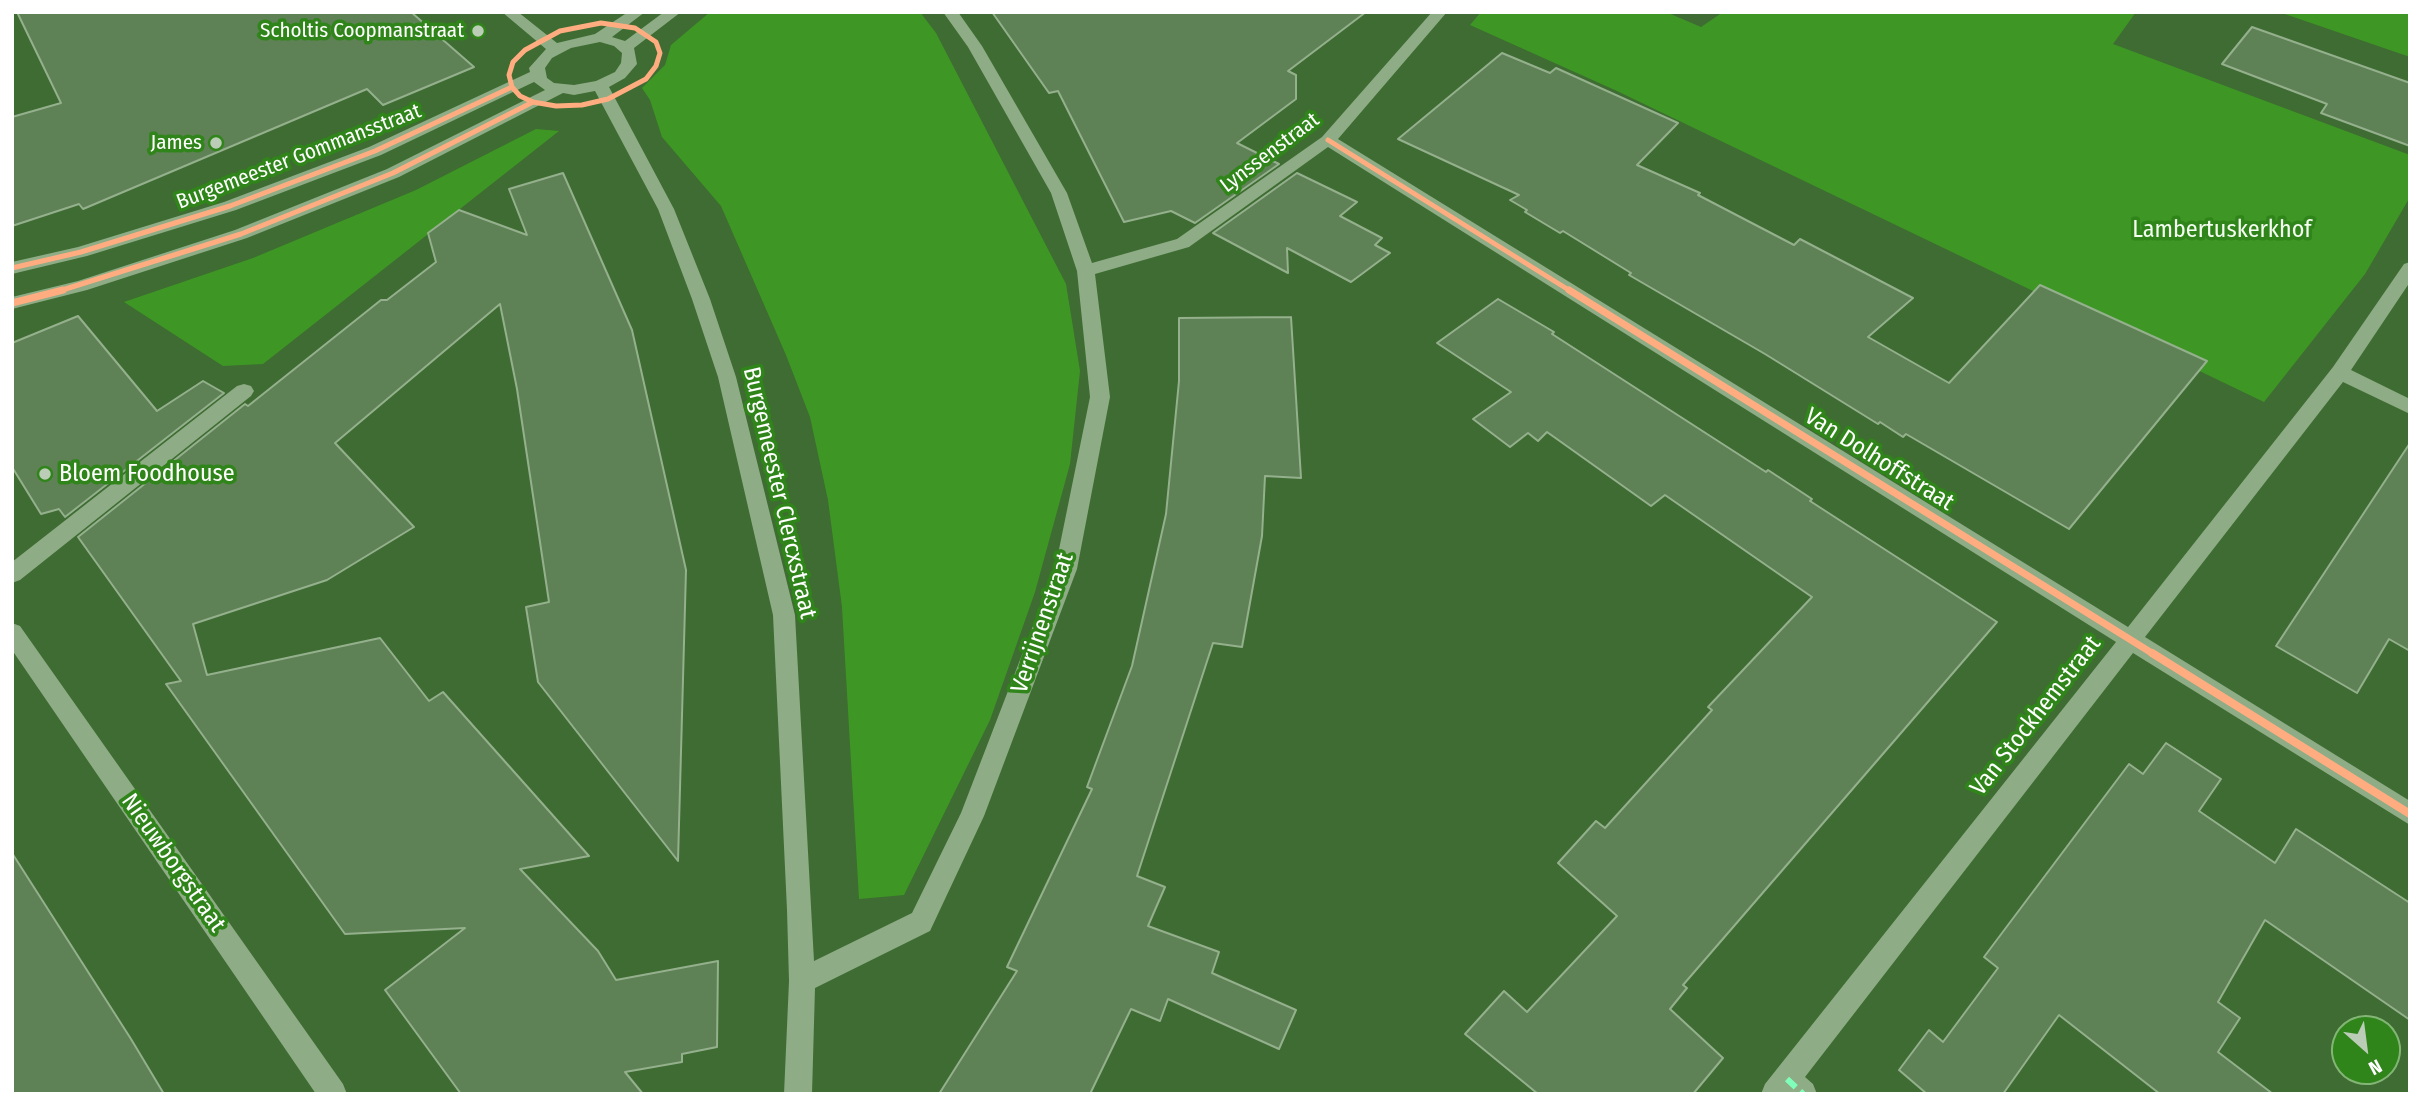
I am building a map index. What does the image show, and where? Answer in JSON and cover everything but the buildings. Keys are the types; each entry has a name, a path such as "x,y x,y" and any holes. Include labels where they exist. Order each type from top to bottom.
{"street":[{"path":"509,12 555,49"},
{"path":"600,38 638,12"},
{"path":"626,47 674,12"},
{"name":"Verrijnenstraat","path":"802,981 921,922 972,816 1066,569 1100,397 1086,271 1059,193 975,46 950,12"},
{"name":"Lynssenstraat","path":"1086,271 1183,243 1328,140 1440,12"},
{"path":"600,38 626,47 631,57 620,75 600,85 574,90 559,89 544,83 537,75 541,61 555,49 581,40 600,38"},
{"name":"Burgemeester Gommansstraat","path":"12,268 81,252 230,206 374,151 537,75"},
{"name":"Burgemeester Clercxstraat","path":"600,85 666,209 686,260 727,377 757,492 784,615 802,981"},
{"name":"Burgemeester Gommansstraat","path":"12,303 81,286 242,234 393,173 559,89"},
{"name":"Van Dolhoffstraat","path":"1328,140 2410,814"},
{"name":"Van Stockhemstraat","path":"1789,1089 2129,639 2340,372 2410,268"},
{"path":"2340,372 2410,407"},
{"path":"12,574 244,391"},
{"name":"Nieuwborgstraat","path":"12,632 333,1094"},
{"path":"798,1094 802,981"}],"green space":[{"path":"710,12 920,12 936,33 1066,284 1080,371 1070,464 1035,592 990,720 904,895 859,899 842,607 828,500 810,417 721,206 662,137 650,100 642,88 665,65 671,45"},
{"name":"Lambertuskerkhof","path":"1481,12 1666,12 1701,27 1723,12 2136,12 2113,44 2410,155 2410,197 2365,274 2264,402 1617,91 1470,25"},
{"path":"2279,12 2410,12 2410,57"},
{"path":"536,129 559,131 263,364 223,366 124,302 253,258 416,190"}],"marked path":[{"path":"1787,1079 1803,1094"}],"cycle path":[{"path":"601,23 635,28 656,42 660,53 656,66 646,79 608,99 582,105 556,106 533,102 520,96 512,87 509,75 513,62 525,50 560,31 601,23"},
{"path":"12,268 81,252 230,206 375,151 512,87"},
{"path":"12,303 81,286 241,234 393,173 533,102"},
{"path":"1328,140 2410,814"}],"place":[{"name":"Scholtis Coopmanstraat","path":"478,31"},
{"name":"James","path":"216,143"},
{"name":"Bloem Foodhouse","path":"45,474"}]}
